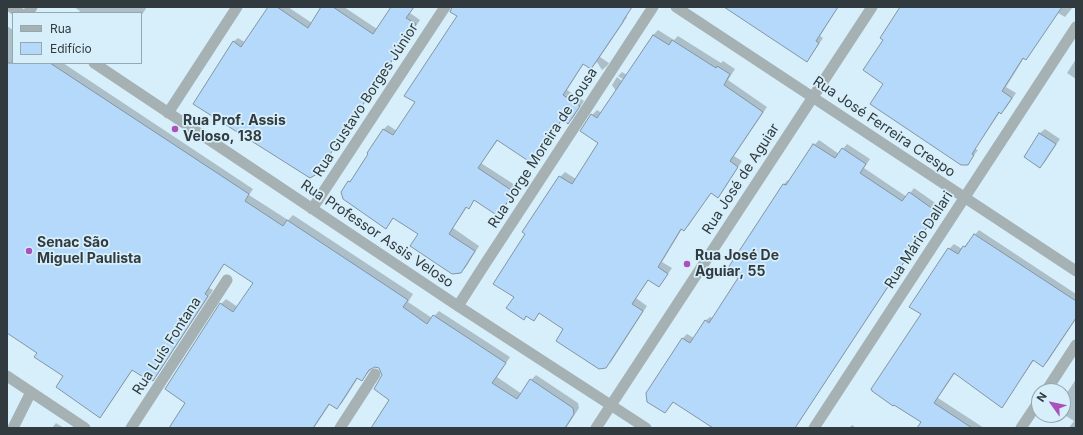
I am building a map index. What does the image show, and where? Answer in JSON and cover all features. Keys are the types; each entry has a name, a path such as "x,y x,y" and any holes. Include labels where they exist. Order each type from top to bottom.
{"street":[{"path":"168,113 237,7"},
{"name":"Rua Gustavo Borges Júnior","path":"312,209 445,7"},
{"name":"Rua Jorge Moreira de Sousa","path":"458,306 482,267 653,7"},
{"name":"Rua José Ferreira Crespo","path":"676,7 1076,271"},
{"name":"Rua José de Aguiar","path":"596,428 872,7"},
{"name":"Rua Mário Dallari","path":"814,428 1076,27"},
{"name":"Rua Professor Assis Veloso","path":"95,64 458,306 646,428"},
{"name":"Rua Luís Fontana","path":"132,428 227,280"},
{"path":"1051,383 1076,345"},
{"path":"340,428 375,374"},
{"path":"7,376 85,428"},
{"path":"13,428 31,392"},
{"path":"1021,428 1031,413"}],"building":[{"path":"268,7 277,7 308,28 321,7 333,7 373,34 391,7 414,7 406,18 416,24 317,174 310,178 193,104 233,41 241,47"},
{"path":"452,7 632,7 591,69 583,64 563,95 580,106 568,124 562,119 533,164 497,140 478,168 514,192 498,216 474,200 469,209 466,207 449,234 475,251 461,273 452,274 410,246 418,234 393,218 386,229 343,199 341,192 348,181 350,182 383,129 393,135 415,102 404,96 457,16 450,12"},
{"path":"724,7 838,7 816,41 819,43 807,62"},
{"path":"900,7 1062,7 1026,60 1023,58 1002,91 1012,98 1001,114 999,112 972,154 974,155 968,165 961,165 870,104 883,84 863,70 883,40 880,38"},
{"path":"653,35 669,45 672,40 716,68 717,66 730,74 724,85 763,112 730,161 738,167 718,198 711,193 684,231 681,229 658,267 668,274 659,287 648,280 632,304 643,311 606,368 599,369 556,341 563,329 539,313 534,321 526,316 524,320 506,308 514,297 493,284 525,234 522,232 559,176 572,184 598,143 580,131 591,114 597,118"},
{"path":"7,63 52,64 249,194 245,201 283,226 287,220 408,300 403,307 427,324 433,315 506,363 492,383 517,399 530,379 573,408 574,414 565,428 371,428 389,400 374,389 382,375 379,368 375,367 369,370 362,381 357,378 337,409 329,404 313,428 169,428 185,403 165,389 220,303 233,312 253,283 224,264 205,294 208,296 153,381 150,379 148,380 132,370 100,418 56,387 63,376 34,357 37,353 7,333"},
{"path":"1039,133 1056,144 1040,168 1024,157"},
{"path":"813,144 835,158 842,148 866,164 860,173 902,201 909,192 937,212 795,428 713,428 673,402 665,413 647,402 646,393 682,338 690,343 705,320 709,323 738,278 726,271 783,184 786,185"},
{"path":"974,234 1076,301 1076,318 1043,367 1033,360 1002,408 954,373 934,403 972,428 917,428 921,422 894,405 893,406 871,389 921,314 909,307 948,248 958,254"}],"place":[{"name":"Rua Prof. Assis Veloso, 138","path":"175,129"},
{"name":"Senac São Miguel Paulista","path":"29,251"},
{"name":"Rua José De Aguiar, 55","path":"687,264"}]}
